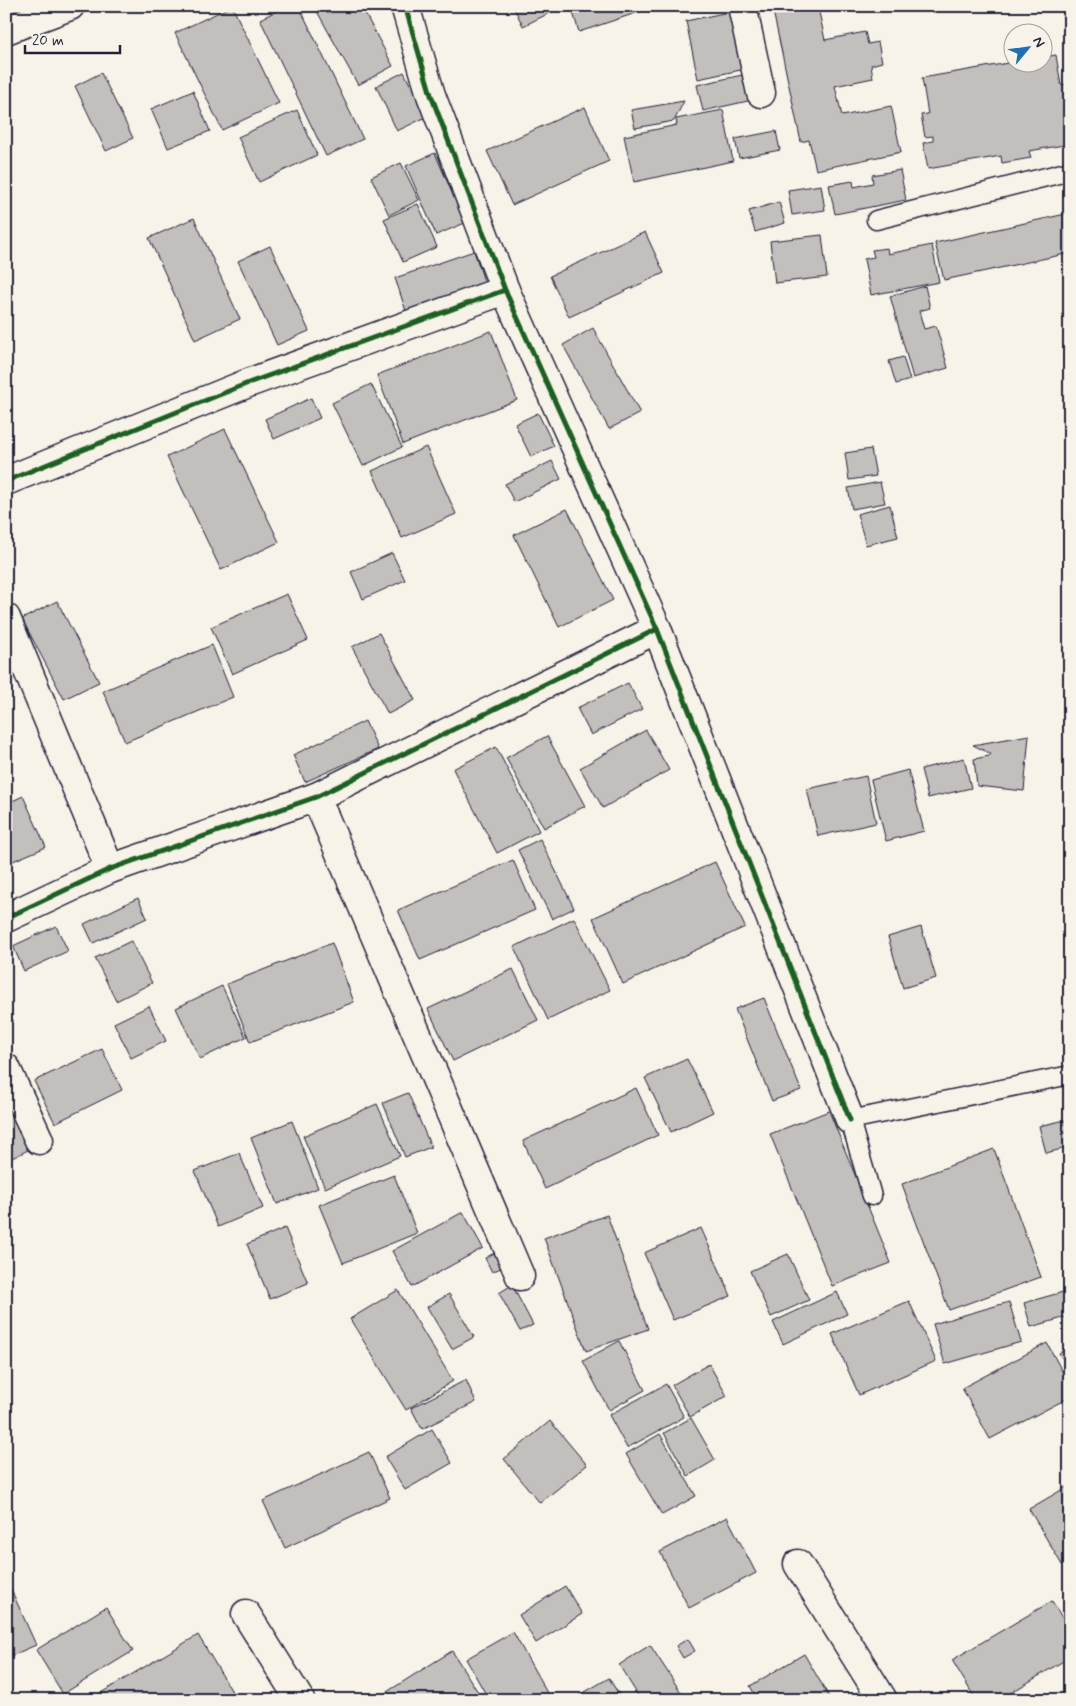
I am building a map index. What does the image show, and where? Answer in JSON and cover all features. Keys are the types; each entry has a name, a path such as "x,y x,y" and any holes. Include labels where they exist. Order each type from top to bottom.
{"street":[{"path":"6,30 70,6"},
{"path":"404,6 431,95 505,290 657,629 850,1120"},
{"path":"742,6 761,93"},
{"path":"6,481 251,382 505,290"},
{"path":"6,618 110,869"},
{"path":"6,918 110,869 316,797 657,629"},
{"path":"316,797 520,1276"},
{"path":"6,1068 39,1140"},
{"path":"798,1564 883,1700"},
{"path":"246,1614 300,1700"}],"lane":[{"path":"876,220 1070,171"},
{"path":"872,1196 850,1120 1070,1075"}],"building":[{"path":"232,6 279,103 222,130 175,33"},
{"path":"287,6 299,6 363,139 326,156 260,19"},
{"path":"314,6 361,6 393,66 358,85"},
{"path":"513,6 564,6 523,26"},
{"path":"571,6 643,6 645,10 579,32"},
{"path":"781,6 846,6 819,12 825,40 865,32 868,44 878,42 882,62 871,65 873,78 835,86 842,116 891,106 901,152 816,170 809,140 801,142 773,11 782,10"},
{"path":"738,10 750,68 698,79 686,21"},
{"path":"1054,55 1056,55 1061,85 1070,84 1070,114 1067,115 1070,144 1029,151 1031,158 1002,163 1001,156 928,169 923,143 933,141 933,136 925,137 921,115 928,114 922,78 1004,64 1004,72 1054,72"},
{"path":"404,72 426,117 397,131 376,86"},
{"path":"101,73 133,138 106,151 75,86"},
{"path":"751,73 757,99 703,111 697,85"},
{"path":"193,91 210,131 168,148 151,109"},
{"path":"684,101 674,121 635,128 631,110"},
{"path":"585,107 609,161 512,205 487,151"},
{"path":"297,110 317,155 259,182 238,137"},
{"path":"723,110 733,161 634,182 624,136 677,125 676,119"},
{"path":"776,131 780,150 739,158 735,139"},
{"path":"435,153 465,223 436,235 406,166"},
{"path":"401,163 419,200 389,215 371,177"},
{"path":"900,170 906,200 835,214 829,185 853,181 854,187 873,183 872,175"},
{"path":"821,185 825,210 792,215 788,190"},
{"path":"779,202 785,223 755,232 749,211"},
{"path":"418,204 437,247 403,262 384,219"},
{"path":"1070,213 1070,253 944,280 935,243"},
{"path":"194,218 240,319 195,340 149,238"},
{"path":"645,232 664,273 569,317 550,276"},
{"path":"822,235 827,277 775,283 770,241"},
{"path":"932,245 939,282 871,295 864,259 874,257 872,250 887,248 888,254"},
{"path":"270,246 309,331 277,345 238,261"},
{"path":"474,251 487,290 408,317 395,278"},
{"path":"925,286 930,308 919,311 924,329 936,326 948,368 913,378 890,296"},
{"path":"593,328 640,413 609,429 563,345"},
{"path":"491,331 517,400 403,444 377,375"},
{"path":"903,357 910,380 896,384 889,361"},
{"path":"371,384 402,447 363,466 332,403"},
{"path":"311,398 320,418 274,439 265,419"},
{"path":"538,413 554,446 531,457 515,424"},
{"path":"225,429 279,542 221,570 167,457"},
{"path":"426,447 456,514 402,538 372,471"},
{"path":"871,449 876,476 849,480 845,453"},
{"path":"552,461 561,479 514,502 505,484"},
{"path":"880,482 885,503 852,509 848,488"},
{"path":"890,505 898,537 866,545 857,514"},
{"path":"567,509 613,600 559,627 514,535"},
{"path":"392,553 405,580 363,599 351,572"},
{"path":"287,594 308,640 232,674 211,627"},
{"path":"57,601 99,682 64,699 22,619"},
{"path":"379,633 415,700 388,714 352,647"},
{"path":"212,645 233,697 125,742 103,691"},
{"path":"628,683 642,709 591,735 577,708"},
{"path":"365,721 378,749 305,782 293,755"},
{"path":"646,730 669,770 603,808 580,768"},
{"path":"1029,735 1024,791 977,786 974,759 991,754 973,745"},
{"path":"547,736 585,806 544,828 506,758"},
{"path":"496,747 539,831 497,853 453,769"},
{"path":"964,758 971,788 928,798 921,769"},
{"path":"908,770 924,831 886,841 871,780"},
{"path":"866,776 876,823 818,836 807,789"},
{"path":"23,796 46,847 6,864 6,804"},
{"path":"540,839 574,908 552,919 518,850"},
{"path":"513,860 535,910 420,960 398,910"},
{"path":"715,862 745,927 623,984 593,918"},
{"path":"138,898 147,918 93,943 84,924"},
{"path":"574,918 610,990 548,1020 514,947"},
{"path":"56,926 68,951 24,971 13,946"},
{"path":"921,927 936,978 903,988 888,937"},
{"path":"131,941 152,983 116,1001 95,958"},
{"path":"332,943 354,1002 250,1042 227,984"},
{"path":"513,969 538,1020 453,1061 428,1009"},
{"path":"222,986 246,1037 200,1059 176,1008"},
{"path":"764,998 801,1090 772,1101 735,1009"},
{"path":"149,1006 166,1041 131,1058 114,1023"},
{"path":"102,1049 122,1090 55,1123 34,1081"},
{"path":"687,1059 713,1112 671,1132 645,1078"},
{"path":"636,1088 658,1135 545,1189 523,1141"},
{"path":"408,1093 431,1147 405,1157 383,1103"},
{"path":"377,1104 400,1156 325,1188 303,1136"},
{"path":"6,1107 28,1150 6,1161"},
{"path":"829,1111 891,1263 832,1286 770,1134"},
{"path":"1070,1119 1070,1147 1046,1153 1039,1126"},
{"path":"292,1121 318,1188 277,1204 251,1138"},
{"path":"994,1149 1041,1277 949,1310 902,1184"},
{"path":"239,1153 263,1208 218,1227 195,1171"},
{"path":"394,1175 417,1233 343,1263 319,1205"},
{"path":"463,1212 483,1248 412,1287 392,1251"},
{"path":"607,1215 648,1329 586,1351 544,1238"},
{"path":"285,1228 308,1283 270,1299 247,1244"},
{"path":"701,1228 731,1296 673,1320 644,1253"},
{"path":"498,1251 505,1266 492,1272 485,1258"},
{"path":"788,1254 809,1300 771,1317 750,1271"},
{"path":"512,1285 533,1325 520,1331 499,1293"},
{"path":"398,1290 453,1381 406,1410 350,1319"},
{"path":"1070,1290 1070,1316 1031,1327 1024,1303"},
{"path":"837,1292 847,1314 783,1344 773,1322"},
{"path":"449,1294 474,1337 452,1349 427,1307"},
{"path":"909,1301 936,1361 859,1395 832,1334"},
{"path":"1009,1302 1021,1342 945,1364 933,1324"},
{"path":"619,1341 645,1390 609,1410 583,1361"},
{"path":"1047,1343 1070,1386 1070,1397 990,1439 962,1388"},
{"path":"1070,1347 1070,1372 1059,1353"},
{"path":"709,1364 727,1396 690,1417 672,1385"},
{"path":"466,1380 476,1402 422,1429 411,1408"},
{"path":"666,1384 684,1417 627,1448 609,1415"},
{"path":"691,1418 715,1460 688,1476 664,1433"},
{"path":"550,1421 587,1465 540,1503 504,1459"},
{"path":"432,1429 452,1463 405,1490 385,1457"},
{"path":"660,1434 696,1496 662,1515 626,1454"},
{"path":"369,1452 390,1498 285,1548 263,1501"},
{"path":"1070,1485 1070,1560 1062,1565 1029,1509"},
{"path":"727,1517 756,1573 689,1608 660,1552"},
{"path":"9,1585 36,1645 6,1658 6,1586"},
{"path":"565,1586 582,1614 536,1643 519,1615"},
{"path":"1052,1601 1070,1631 1070,1657 999,1700 976,1700 952,1660"},
{"path":"106,1607 133,1651 63,1694 36,1650"},
{"path":"513,1632 551,1700 489,1700 466,1659"},
{"path":"198,1635 237,1700 89,1700"},
{"path":"688,1639 695,1651 683,1658 676,1646"},
{"path":"650,1645 686,1700 641,1700 619,1665"},
{"path":"452,1651 483,1700 374,1700"},
{"path":"804,1654 831,1700 758,1700 750,1686"},
{"path":"609,1678 622,1700 580,1700 578,1696"}],"cycle path":[{"path":"405,6 431,95 505,290 657,629 850,1120"},
{"path":"6,481 251,382 505,290"},
{"path":"6,918 110,869 316,797 657,629"}]}
